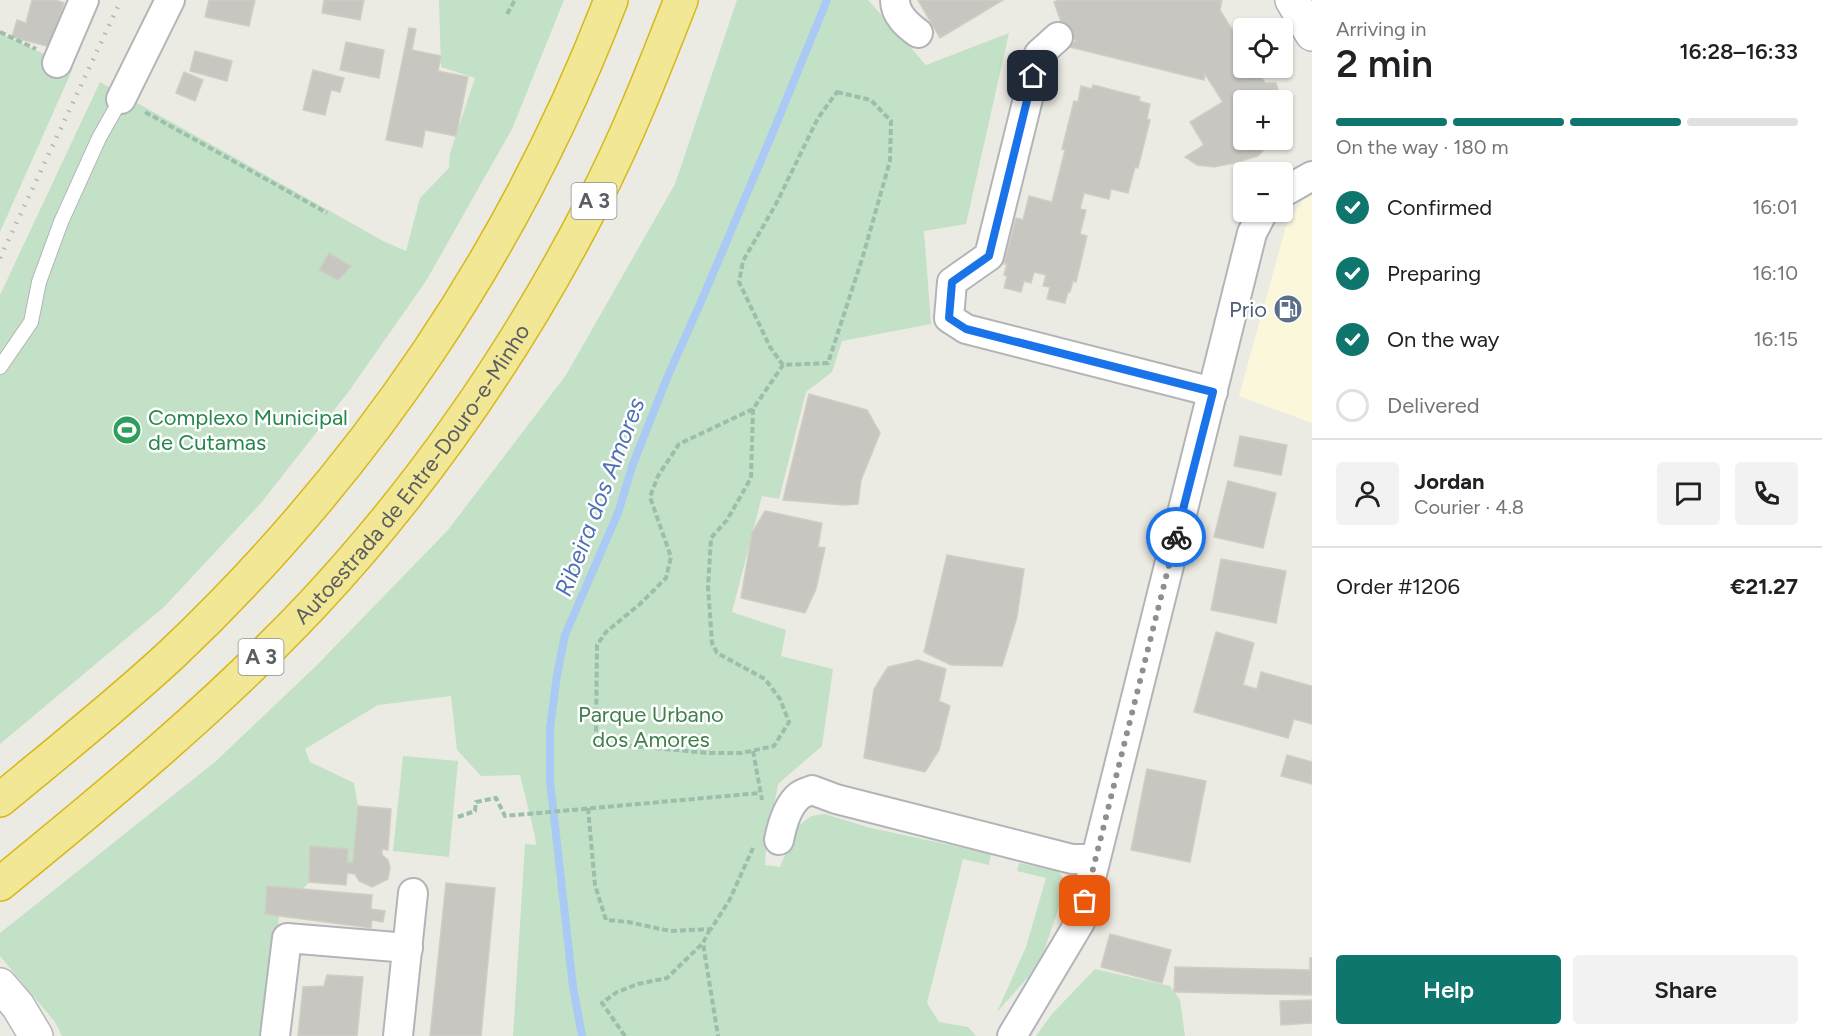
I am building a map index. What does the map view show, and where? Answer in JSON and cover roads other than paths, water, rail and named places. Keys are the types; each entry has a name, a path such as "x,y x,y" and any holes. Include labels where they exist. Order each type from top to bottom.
{"highway":[{"path":"0,800 130,691 210,616 285,539 386,413 449,322 531,181 579,80 611,0"},
{"name":"Autoestrada de Entre-Douro-e-Minho","path":"0,884 154,757 236,682 312,605 416,482 508,350 593,203 650,80 681,0"}],"street":[{"path":"57,61 84,0"},
{"path":"121,99 170,0"},
{"path":"895,0 895,9 918,33"},
{"path":"1292,0 1312,34"},
{"path":"1058,37 1039,54 989,256 952,282 949,318 966,329 1213,392"},
{"path":"1293,187 1312,176"},
{"path":"1012,1036 1080,922 1252,232 1258,222"},
{"path":"768,839 782,823 800,795 812,790 836,799 1072,859 1095,859"},
{"path":"398,1036 413,893"},
{"path":"275,1036 286,938 408,948"},
{"path":"9,996 36,1036"}],"lane":[{"path":"0,367 31,322 39,282 62,222 99,138 121,99"}],"waterway":[{"name":"Ribeira dos Amores","path":"582,1036 573,987 550,781 550,728 565,635 618,513 633,464 667,378 827,0"}],"railway":[{"path":"0,258 121,0"}],"place":[{"name":"Prio","path":"1288,309"},
{"name":"Complexo Municipal de Cutamas","path":"127,430"}],"park label":[{"name":"Parque Urbano dos Amores","path":"651,726"}]}
